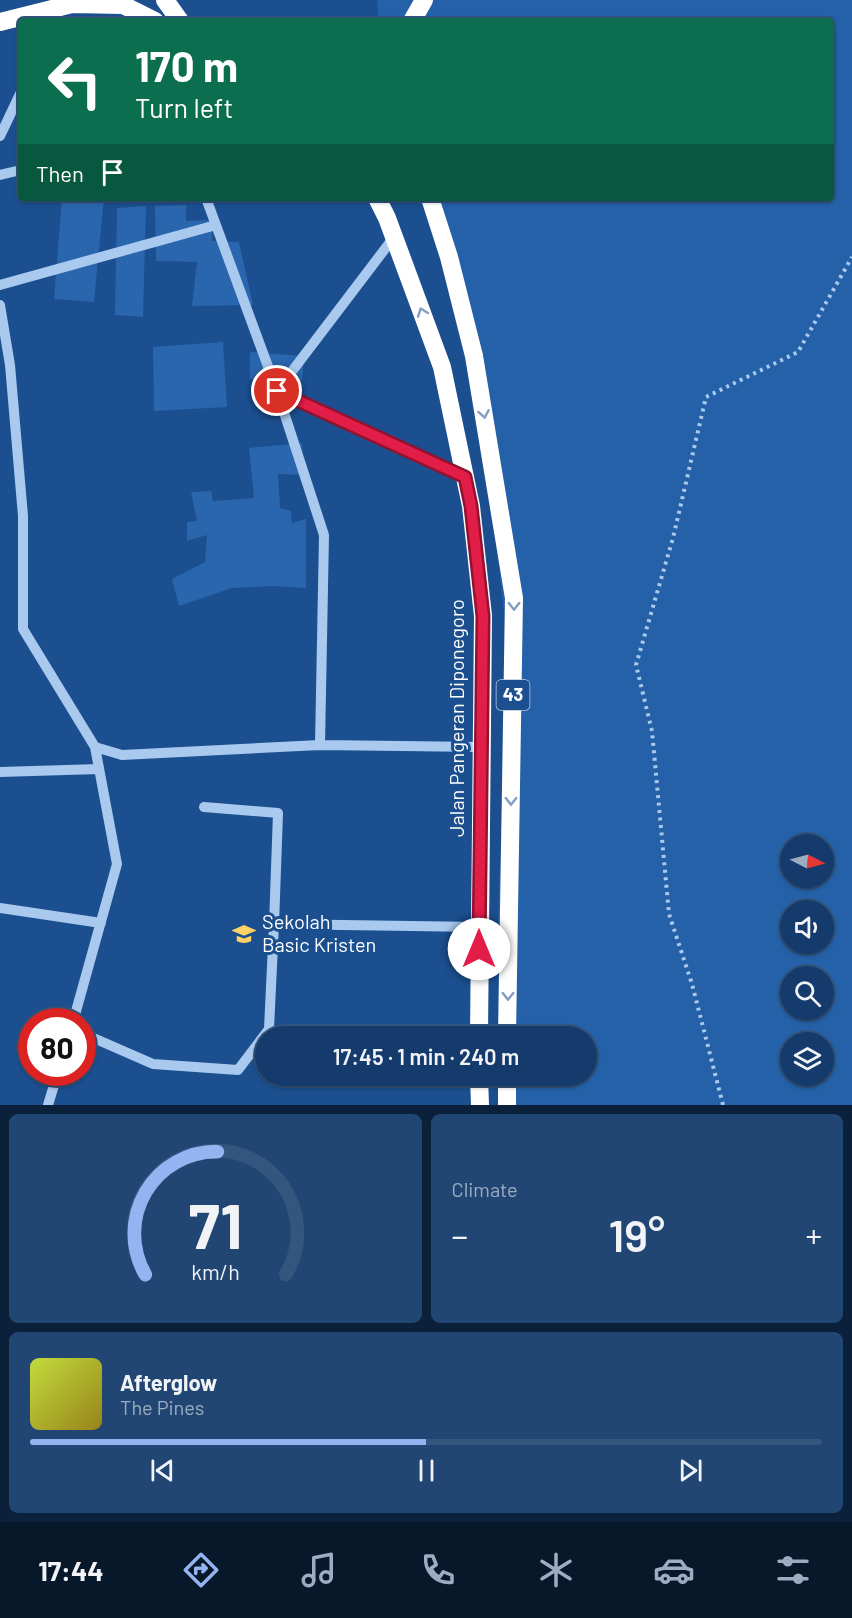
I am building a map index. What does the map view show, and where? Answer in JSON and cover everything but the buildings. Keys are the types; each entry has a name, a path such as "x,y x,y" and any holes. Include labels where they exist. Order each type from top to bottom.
{"highway":[{"path":"165,0 178,18"},
{"path":"414,18 426,0"},
{"path":"423,18 426,0"},
{"path":"29,18 58,14 72,4 123,5 149,18"},
{"path":"0,22 18,20"},
{"name":"Jalan Pangeran Diponegoro","path":"378,201 442,367 471,506 483,616 479,1026"},
{"name":"43","path":"431,201 474,356 514,598 507,1026"},
{"path":"480,1086 480,1105"},
{"path":"507,1086 507,1105"}],"lane":[{"path":"0,135 18,98"},
{"path":"0,175 18,171"},
{"path":"207,201 277,391 324,536 320,744"},
{"path":"0,285 216,225"},
{"path":"277,391 394,237"},
{"path":"0,305 10,365 23,516 22,629 95,747 117,864 77,1008"},
{"path":"277,391 465,477"},
{"path":"95,747 122,755 320,744 481,747"},
{"path":"0,772 99,769"},
{"path":"96,1039 153,1064 238,1070 269,1029 278,813 204,807"},
{"path":"0,908 101,922"},
{"path":"274,924 479,927"},
{"path":"48,1105 54,1086"}],"path":[{"path":"723,1105 692,984 669,914 652,731 636,665 673,538 706,397 798,352 852,257"}],"shaded area":[{"path":"377,0 852,0 852,1105 499,1105 499,1086 597,1086 597,1026 499,1026 498,922 505,737 506,629 496,542 438,201 834,201 834,18 379,18"}],"place":[{"name":"Sekolah Basic Kristen","path":"244,934"}],"route":[{"path":"277,391 465,477 471,506 483,616 479,949"}]}
